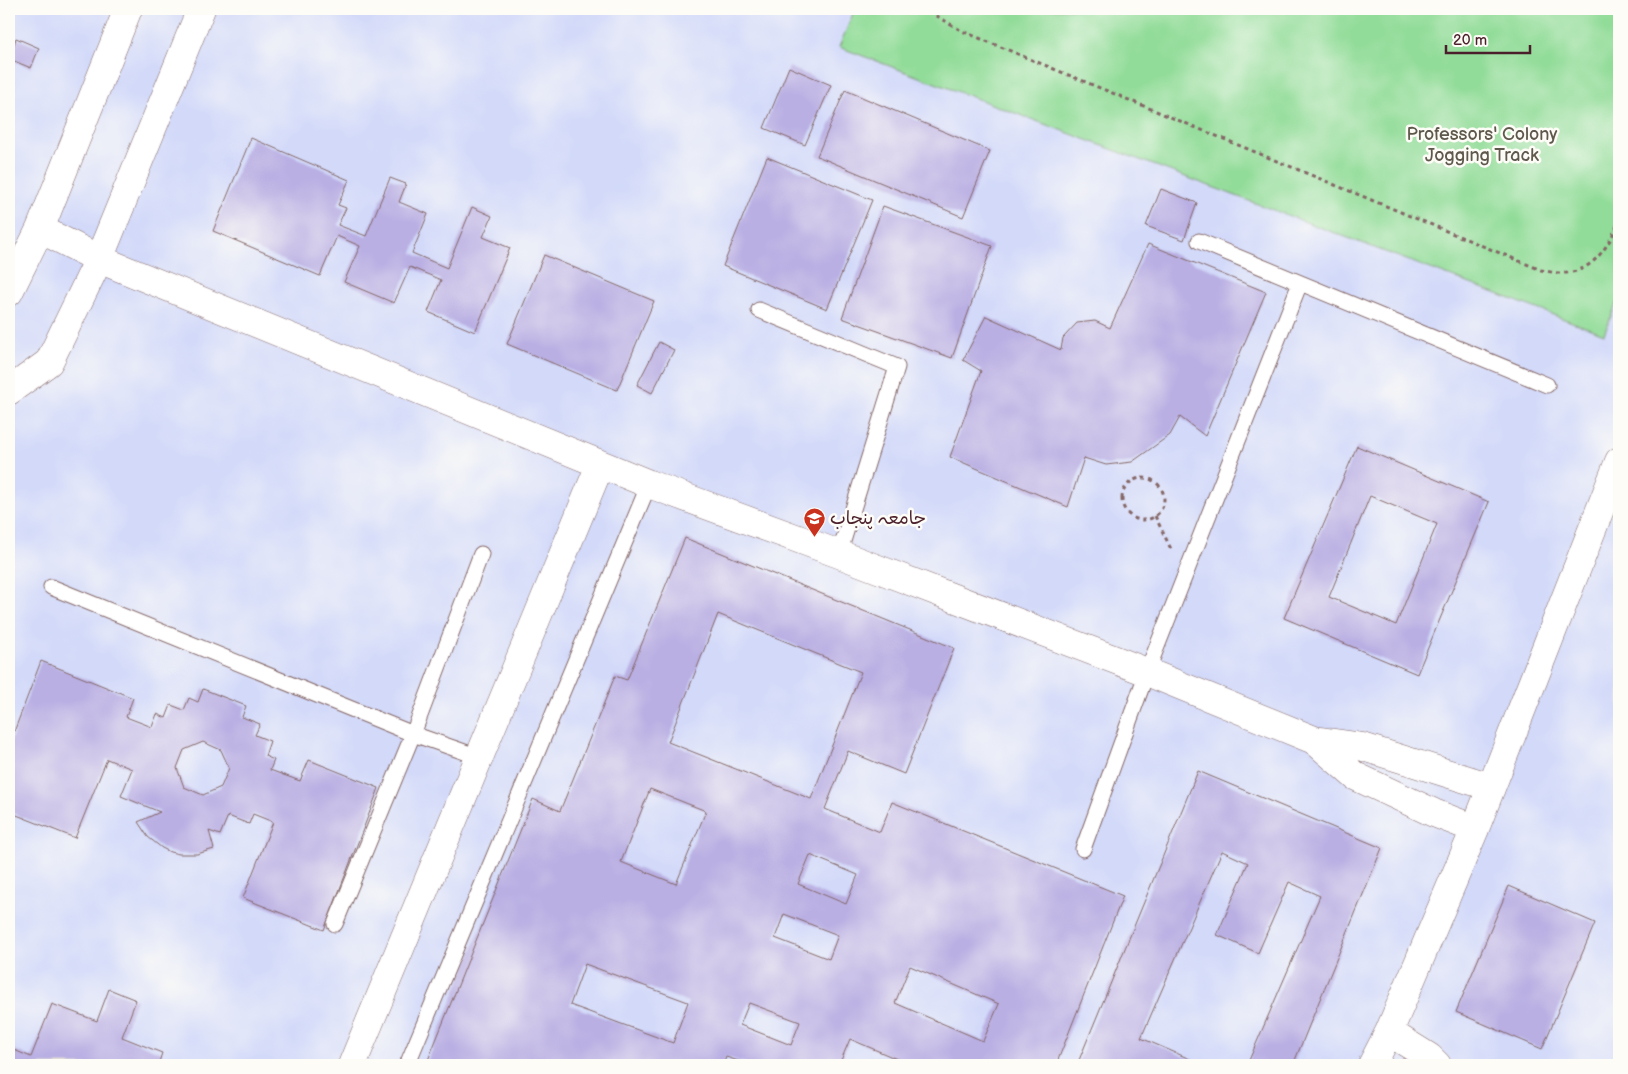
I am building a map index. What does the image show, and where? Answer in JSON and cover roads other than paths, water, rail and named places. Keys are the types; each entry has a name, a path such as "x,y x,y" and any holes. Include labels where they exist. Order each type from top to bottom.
{"street":[{"path":"11,279 40,229 128,9"},
{"path":"9,390 49,362 99,259 201,9"},
{"path":"40,229 99,259 648,484 840,554 1147,672 1314,740 1363,747 1491,787"},
{"path":"1372,1065 1390,1032 1475,829 1619,461"},
{"path":"352,1065 600,465"},
{"path":"1314,740 1355,776 1434,813 1475,829"},
{"path":"1390,1032 1429,1057 1437,1065"}],"lane":[{"path":"1199,241 1547,385"},
{"path":"1083,849 1147,672 1300,283"},
{"path":"758,310 897,367 840,554"},
{"path":"407,1065 648,484"},
{"path":"335,924 413,734 481,554"},
{"path":"51,587 413,734 479,757"}],"place":[{"name":"جامعہ پنجاب","path":"814,537"}],"park label":[{"name":"Professors' Colony Jogging Track","path":"1482,144"}]}
